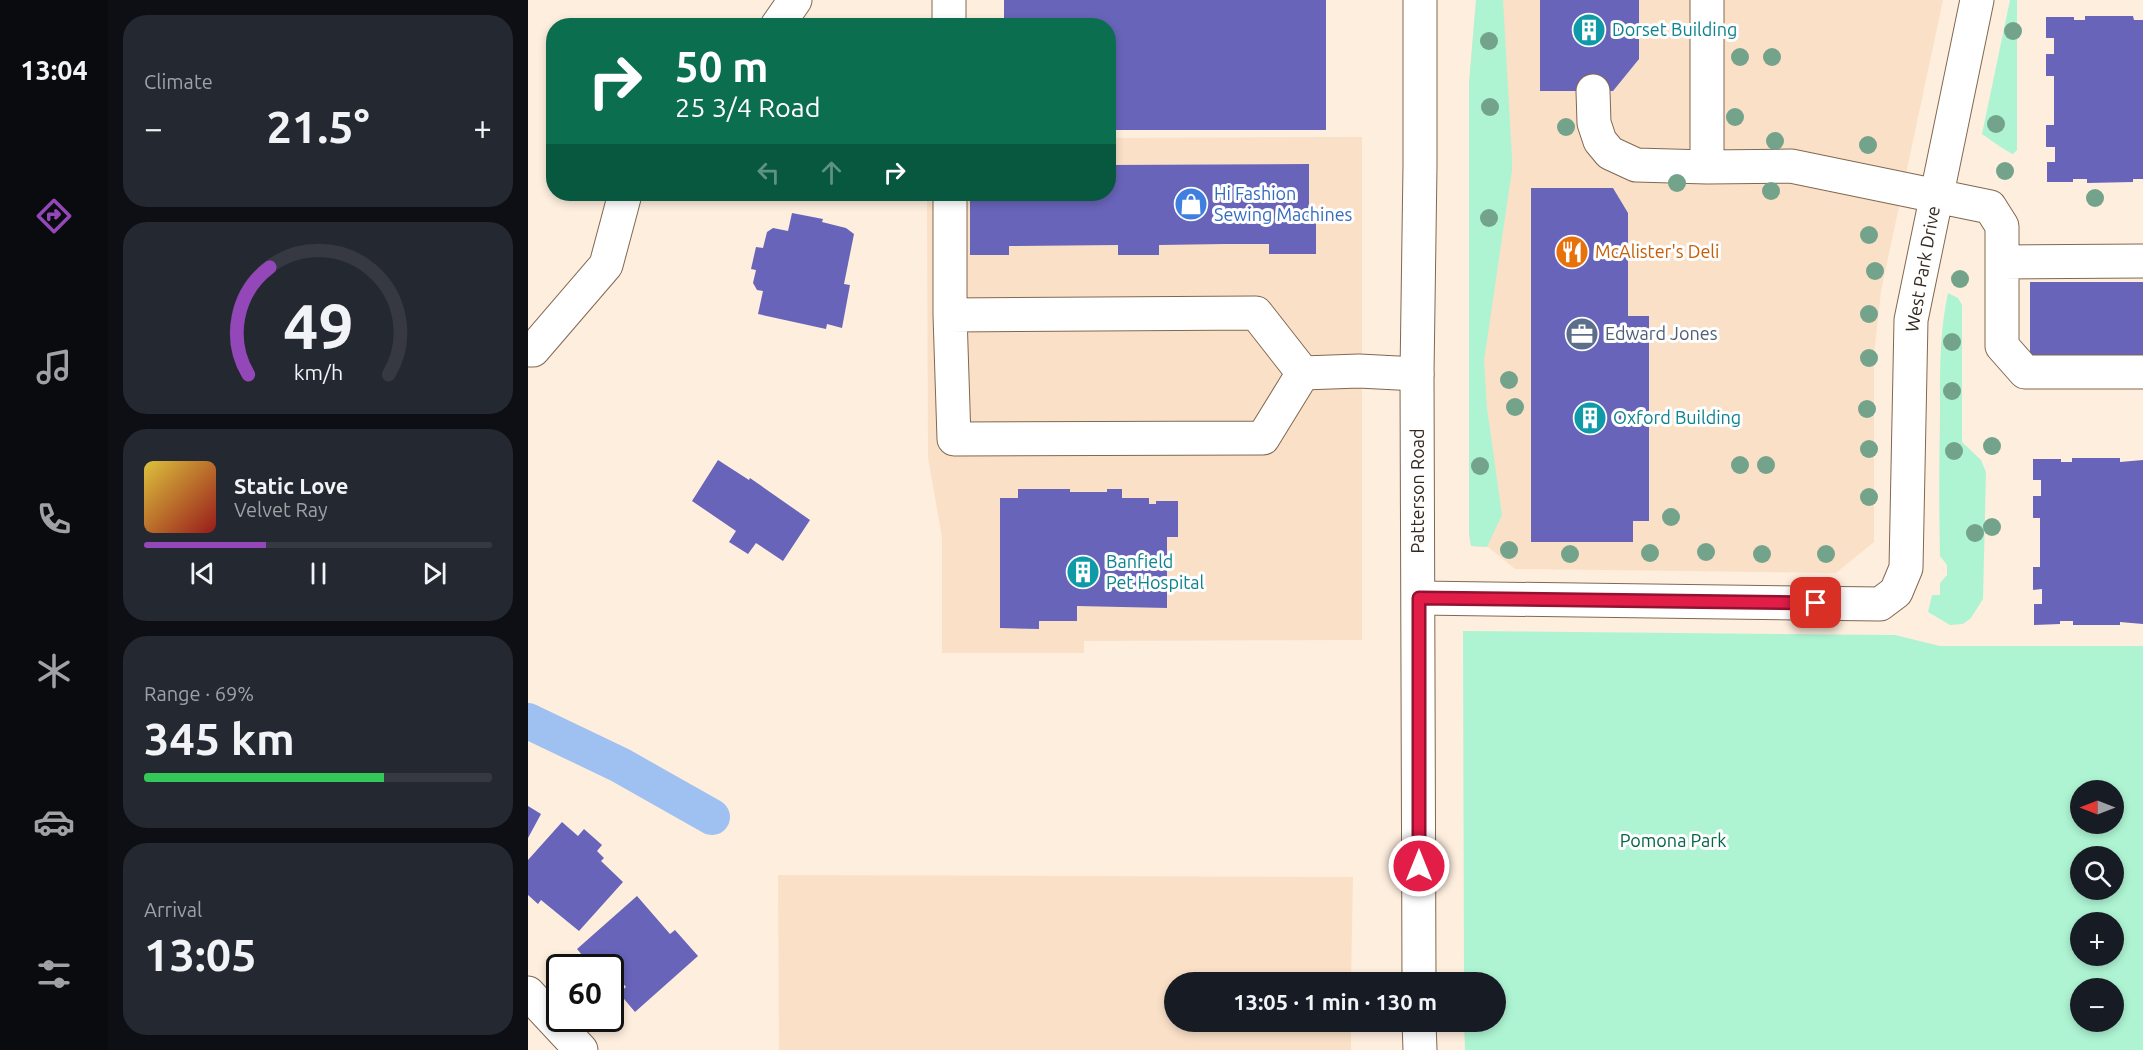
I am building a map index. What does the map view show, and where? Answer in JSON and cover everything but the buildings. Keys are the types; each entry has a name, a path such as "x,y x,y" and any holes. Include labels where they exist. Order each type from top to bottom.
{"street":[{"path":"783,18 795,0"},
{"path":"949,0 949,18"},
{"path":"1707,0 1707,167"},
{"name":"West Park Drive","path":"1419,598 1880,604 1896,591 1906,568 1911,320 1977,0"},
{"name":"Patterson Road","path":"1419,972 1417,374 1421,5"},
{"path":"1593,91 1594,123 1600,141 1610,153 1636,165 1791,166 1990,207 2002,226 2002,346 2025,372 2143,372"},
{"path":"528,350 533,350 606,265 622,201"},
{"path":"950,201 950,315 954,439 1263,438 1303,373"},
{"path":"2002,262 2143,261"},
{"path":"950,315 1256,313 1303,373"},
{"path":"1303,373 1359,371 1417,374"},
{"path":"528,993 581,1050"},
{"path":"1419,1032 1420,1050"}],"shaded area":[{"path":"1476,0 1943,0 1881,291 1874,354 1874,542 1836,573 1515,569 1488,547 1471,546 1469,534 1469,83"},
{"path":"1362,137 1362,640 1084,641 1084,653 942,653 942,537 928,458 927,201 1116,201 1116,138"},
{"path":"778,875 1353,877 1351,972 1164,972 1164,1032 1351,1032 1351,1050 779,1050"}],"green space":[{"path":"1476,0 1503,0 1512,158 1484,361 1487,408 1502,515 1487,547 1471,546 1469,534 1469,83"},
{"path":"2010,0 2017,0 2017,150 2013,154 1982,134"},
{"path":"1948,293 1958,298 1962,305 1962,442 1981,460 1986,472 1983,599 1971,618 1963,624 1950,625 1928,612 1932,595 1940,595 1940,583 1947,575 1947,565 1940,556 1939,470 1941,355"},
{"name":"Pomona Park","path":"1463,631 1895,635 1940,646 2143,646 2143,1050 1465,1050 1464,1032 1506,1032 1506,972 1464,972"}],"waterway":[{"path":"528,721 620,765 712,817"}],"place":[{"name":"Dorset Building","path":"1589,30"},
{"name":"Hi Fashion Sewing Machines","path":"1191,204"},
{"name":"McAlister's Deli","path":"1572,252"},
{"name":"Edward Jones","path":"1582,334"},
{"name":"Oxford Building","path":"1590,418"},
{"name":"Banfield Pet Hospital","path":"1083,572"}],"route":[{"path":"1419,866 1419,598 1816,603"}]}
